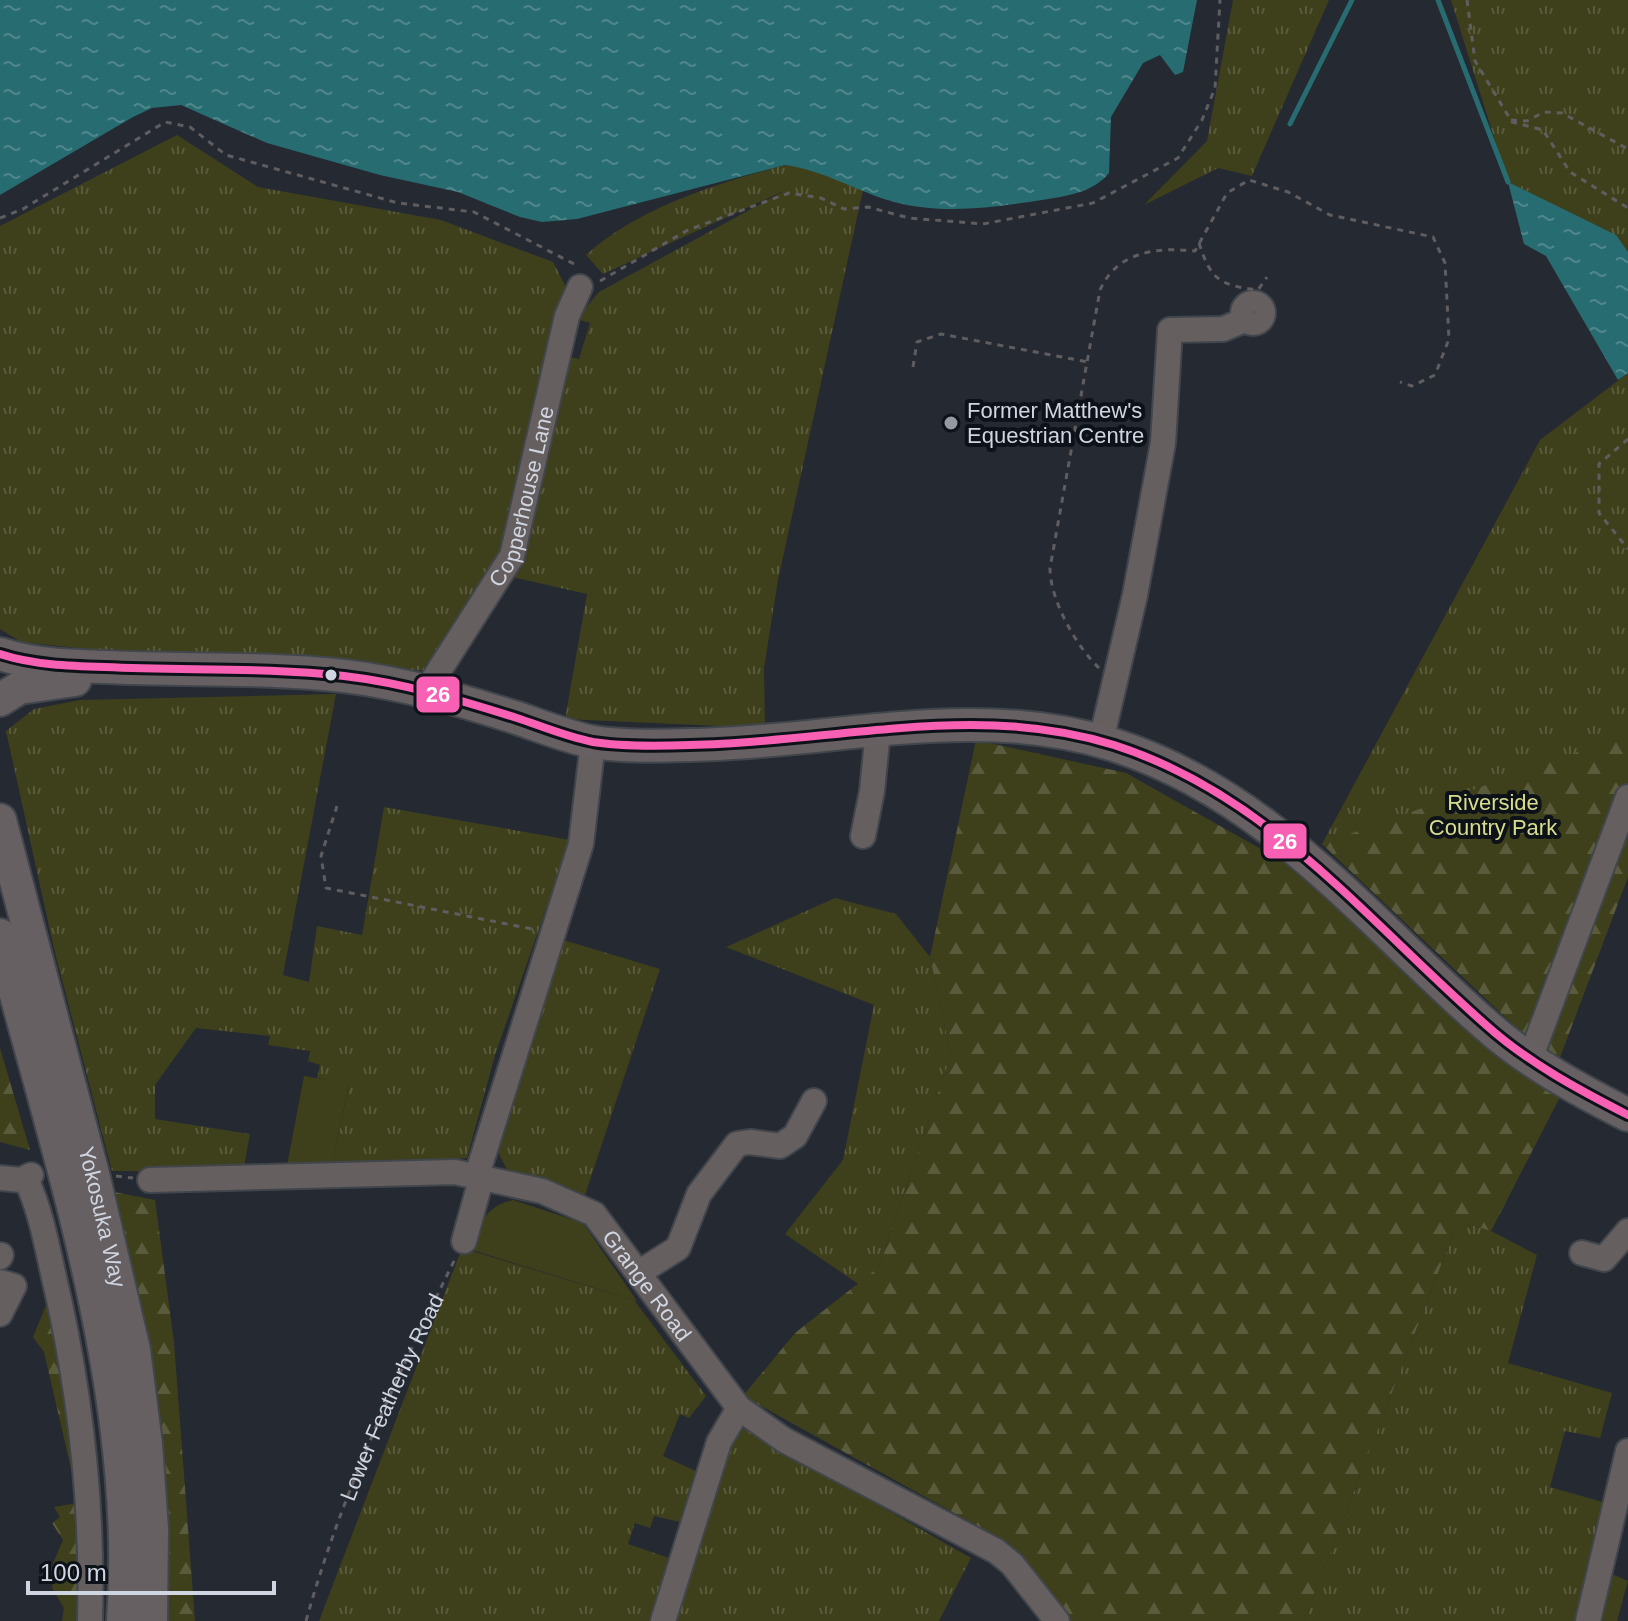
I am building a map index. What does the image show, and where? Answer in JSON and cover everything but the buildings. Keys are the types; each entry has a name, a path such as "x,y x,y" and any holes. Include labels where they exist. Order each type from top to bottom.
{"main road":[{"path":"0,654 42,663 129,671 314,673 426,691 593,742 691,745 1003,725 1061,732 1101,741 1189,776 1274,830 1355,899 1487,1027 1530,1059 1628,1115"},
{"path":"0,700 9,691 33,685 129,671"},
{"name":"Yokosuka Way","path":"0,820 120,1285 140,1397 152,1529 151,1621"},
{"name":"Yokosuka Way","path":"0,935 82,1245 105,1360 119,1463 123,1621"}],"street":[{"name":"Copperhouse Lane","path":"426,691 512,556 576,276"},
{"path":"1101,741 1166,422 1166,359 1170,330 1223,329 1245,320"},
{"path":"863,836 872,791 878,731"},
{"path":"464,1241 480,1176 581,844 593,742"},
{"path":"1530,1059 1628,797"},
{"path":"640,1272 678,1248 699,1194 737,1144 750,1142 780,1146 795,1136 814,1101"},
{"name":"Grange Road","path":"150,1180 420,1172 480,1176 542,1191 587,1209 607,1227 716,1381 739,1408 784,1440 988,1546 1012,1564 1057,1621"},
{"path":"0,1178 26,1179 42,1221 60,1301 78,1404 90,1529 90,1621"},
{"path":"1582,1253 1604,1259 1628,1231"},
{"path":"0,1282 14,1286 0,1314"},
{"path":"663,1621 720,1440 739,1408"},
{"path":"1588,1621 1628,1451"}],"path":[{"path":"0,218 23,209 165,122 190,127 226,155 398,203 474,212 576,276 599,282 688,230 789,193 821,198 844,209 868,207 909,218 983,224 1093,203 1178,158 1202,120 1215,88 1220,0"},
{"path":"1467,0 1475,61 1511,120 1543,130 1570,172 1628,208"},
{"path":"1511,120 1527,121 1544,112 1562,113 1628,149"},
{"path":"1116,678 1089,657 1058,601 1050,576 1057,521 1090,363 1099,293 1110,273 1145,251 1169,248 1195,251 1227,193 1249,180 1288,192 1330,215 1433,237 1445,263 1449,339 1435,375 1412,386 1400,382"},
{"path":"1199,243 1208,272 1231,287 1258,290 1267,277"},
{"path":"913,367 917,342 941,334 1090,363"},
{"path":"1628,439 1599,464 1599,513 1628,549"},
{"path":"337,806 321,856 326,888 552,933"},
{"path":"93,1174 150,1180"},
{"name":"Lower Featherby Road","path":"306,1621 326,1547 375,1430 464,1241"}],"green space":[{"path":"1233,0 1329,0 1252,176 1218,168 1144,205 1207,141"},
{"path":"1451,0 1628,0 1628,252 1615,235 1508,182"},
{"path":"177,135 258,187 441,220 553,262 568,291 505,552 428,671 97,650 21,642 0,629 0,226"},
{"path":"785,165 812,169 863,190 778,580 764,668 765,728 565,719 587,594 508,576 565,356 579,359 590,323 576,319 599,292 786,190 603,274 586,255 630,223 655,210 732,180"},
{"name":"Riverside Country Park","path":"1628,373 1628,877 1519,1030 1322,844 1540,440"},
{"path":"336,694 283,975 309,982 317,926 362,935 384,807 570,840 495,1055 467,1158 331,1168 349,1085 317,1078 320,1065 308,1061 310,1051 268,1045 270,1036 196,1028 155,1085 155,1119 250,1134 243,1172 112,1171 54,949 6,731 34,709 80,700"},
{"path":"1628,734 1628,877 1559,1060 1519,1030 1322,844"},
{"path":"976,740 1126,773 1286,863 1457,1016 1560,1097 1491,1231 1458,1221 1304,1621 1063,1621 992,1534 743,1396 795,1333 879,1267 951,1055 930,957"},
{"path":"835,898 896,914 930,957 951,1055 879,1267 860,1285 785,1234 843,1160 874,1005 726,947"},
{"path":"560,939 660,969 585,1195 507,1169 495,1147"},
{"path":"0,1048 30,1150 0,1142"},
{"path":"304,1076 349,1084 331,1168 286,1171"},
{"path":"114,1192 155,1200 174,1342 195,1621 158,1621 139,1337"},
{"path":"513,1200 583,1223 637,1301 472,1250 489,1212"},
{"path":"1458,1221 1491,1231 1537,1255 1508,1363 1612,1393 1600,1438 1565,1431 1550,1487 1606,1503 1576,1621 1304,1621"},
{"path":"462,1248 634,1300 706,1396 689,1418 680,1414 663,1456 698,1472 730,1420 971,1558 939,1621 319,1621","holes":["654,1516 680,1522 669,1558 628,1544 635,1523 650,1528"]},
{"path":"52,1291 76,1490 44,1352 33,1337"},
{"path":"83,1502 85,1621 62,1621 64,1608 52,1588 53,1583 46,1580 63,1540 52,1523 60,1517 54,1507"},
{"path":"1610,1573 1628,1581 1617,1621 1599,1621"}],"water":[{"path":"0,0 1197,0 1183,72 1175,75 1160,55 1143,63 1111,117 1109,173 1095,185 1078,192 982,208 943,209 884,199 823,175 785,165 577,219 542,222 520,217 458,192 380,175 267,143 181,105 152,108 133,117 0,195"},
{"path":"1508,182 1616,235 1628,252 1628,373 1618,380 1546,256 1524,244"}],"waterway":[{"path":"1290,124 1352,0"},
{"path":"1438,0 1508,182"}],"transit line":[{"name":"26","path":"0,654 26,661 65,665 284,671 366,679 453,699 583,740 617,745 743,743 957,725 1010,726 1062,732 1114,745 1170,767 1221,795 1269,828 1314,865 1502,1038 1554,1074 1628,1115"}],"place":[{"name":"Former Matthew's Equestrian Centre","path":"951,423"}]}
